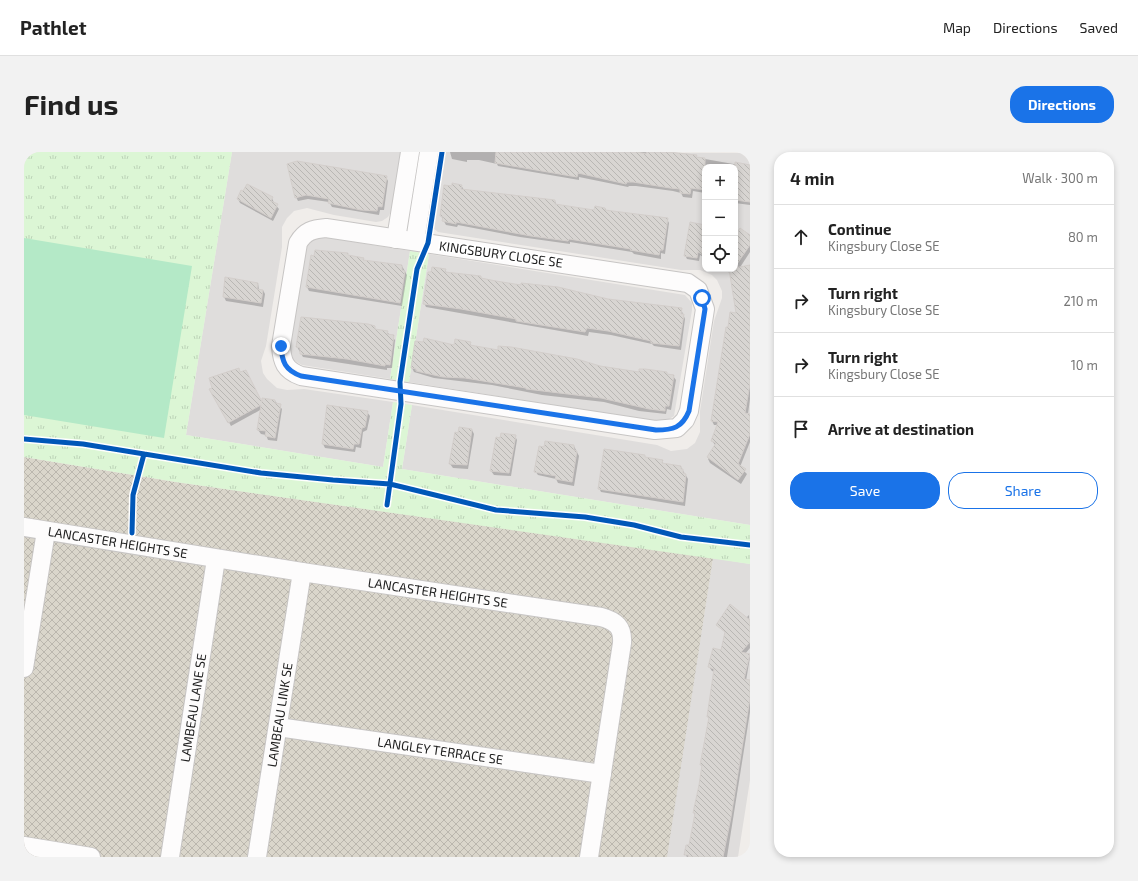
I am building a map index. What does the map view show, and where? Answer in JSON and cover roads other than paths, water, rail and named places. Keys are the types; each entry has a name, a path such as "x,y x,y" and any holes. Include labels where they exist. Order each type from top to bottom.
{"street":[{"path":"396,239 410,152"},
{"path":"415,241 429,152"},
{"name":"KINGSBURY CLOSE SE","path":"326,228 415,241 688,283 698,290 705,309 689,411 685,420 677,428 656,430 301,376 293,373 285,367 282,359 281,346 298,243 302,236 308,231 326,228"},
{"name":"LANCASTER HEIGHTS SE","path":"24,527 216,559 601,617 617,624 622,631 622,643 589,857"},
{"path":"24,668 46,531"},
{"name":"LAMBEAU LANE SE","path":"170,857 216,559"},
{"name":"LAMBEAU LINK SE","path":"257,857 302,572"},
{"name":"LANGLEY TERRACE SE","path":"278,727 602,774"},
{"path":"24,846 87,857"}]}
